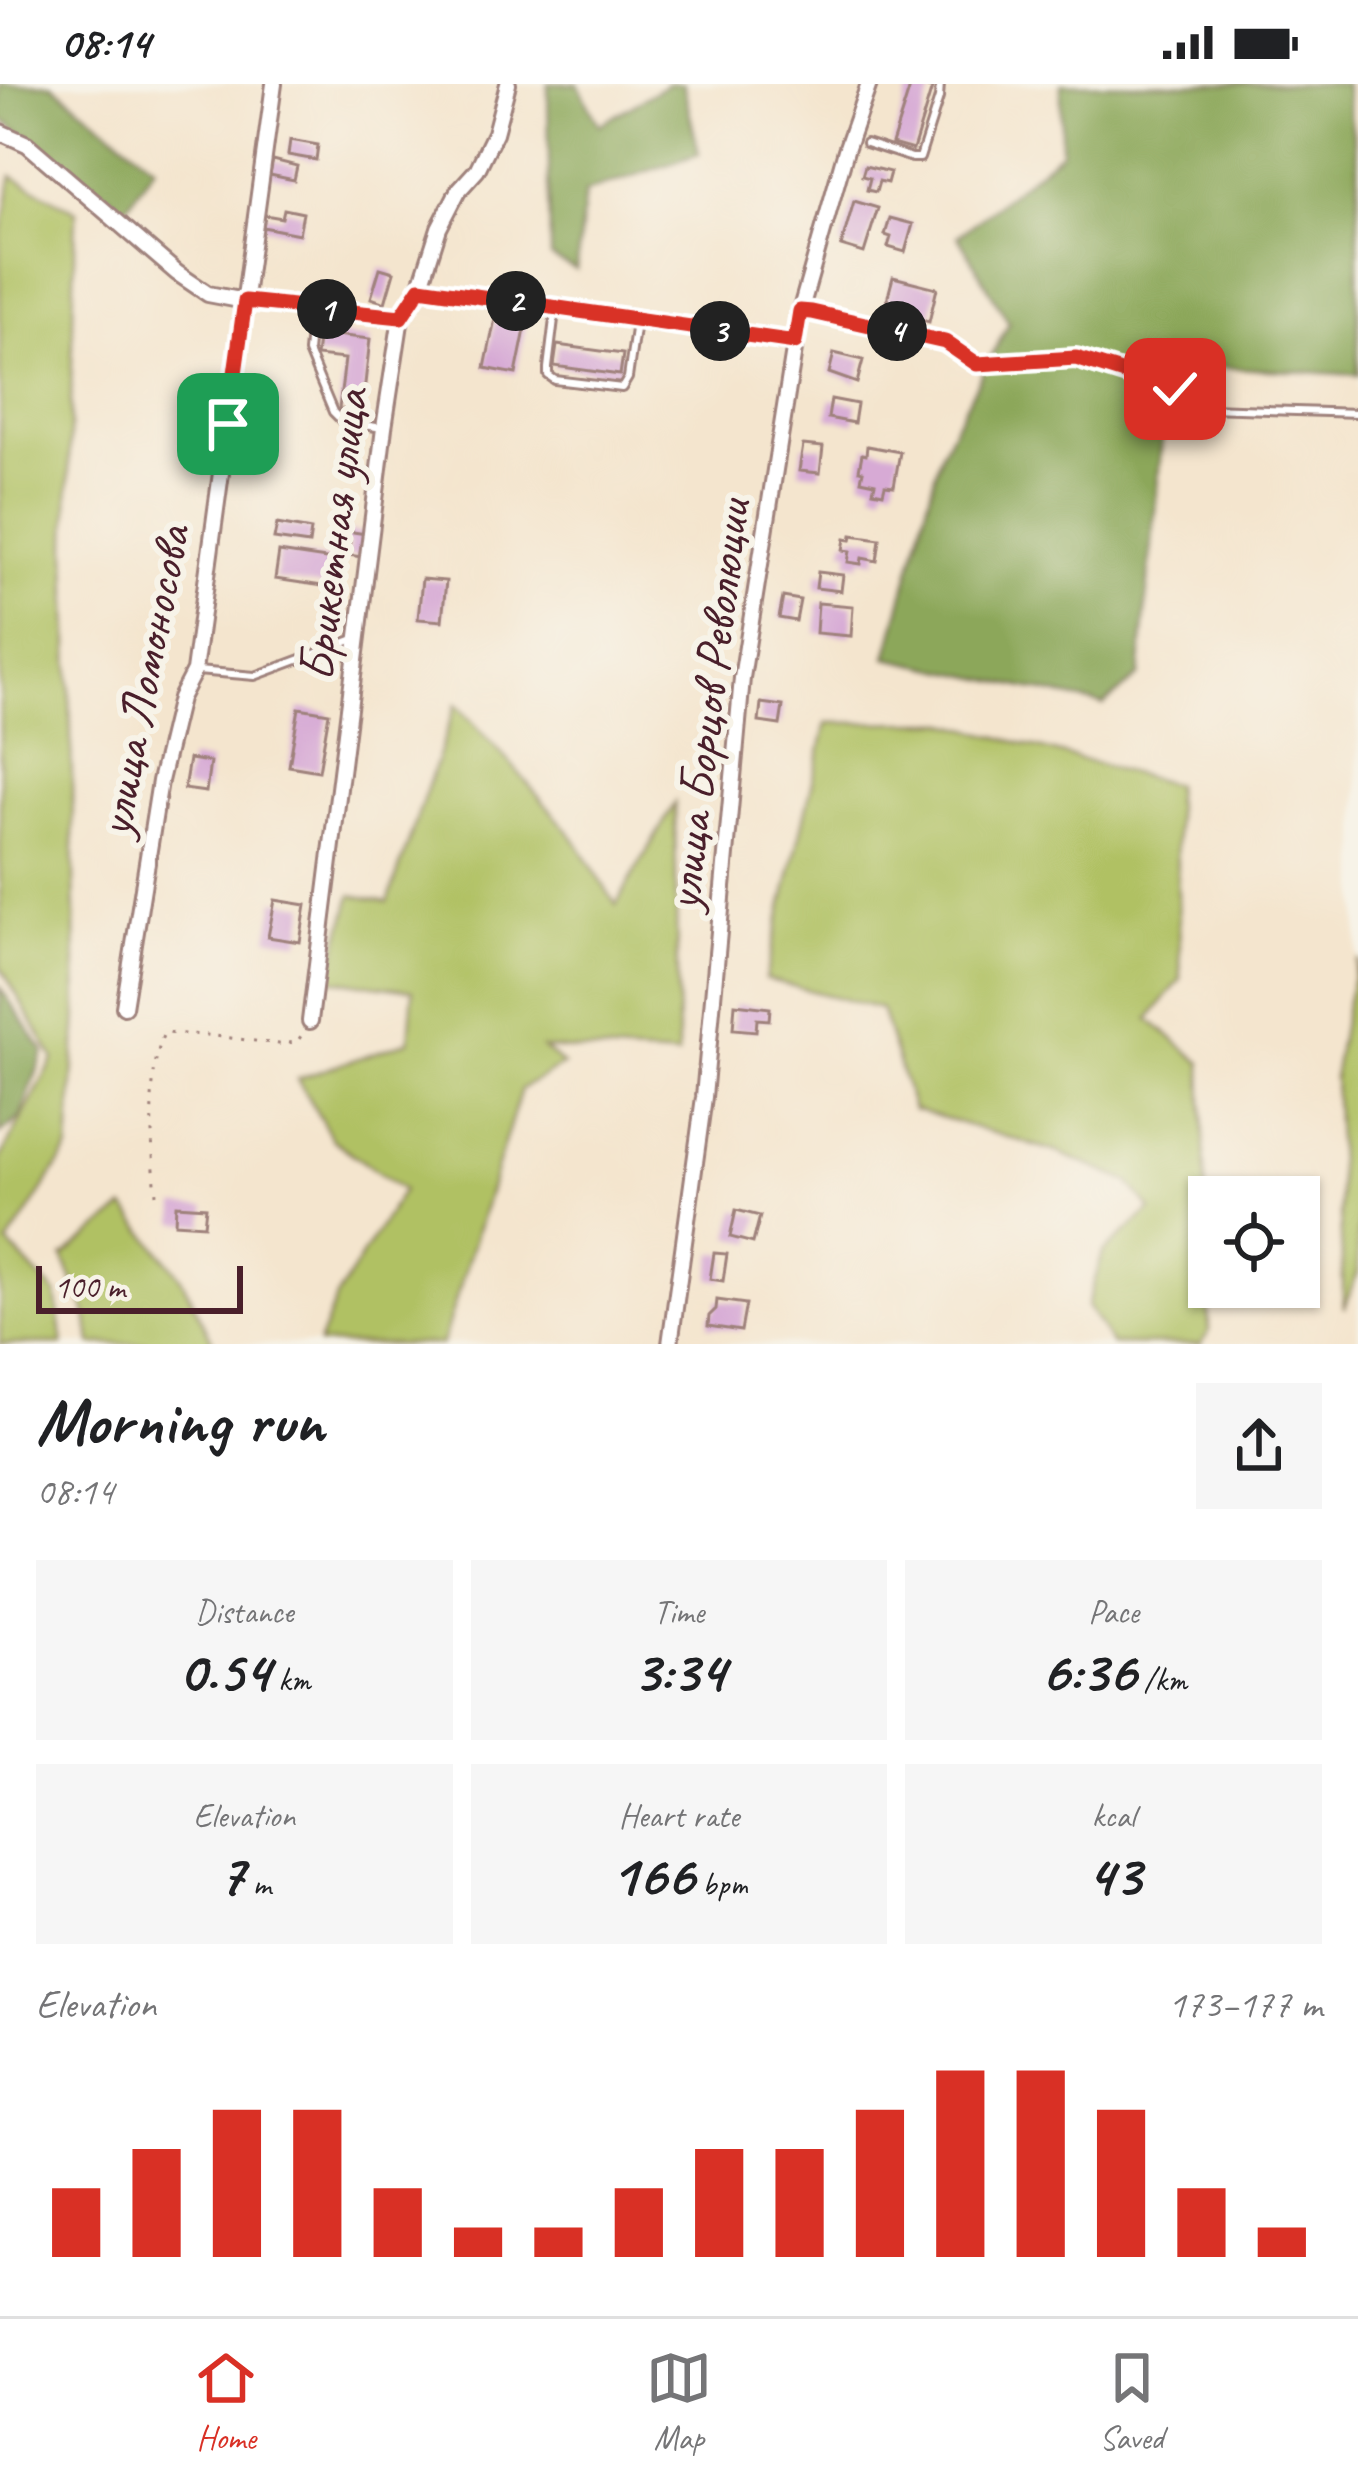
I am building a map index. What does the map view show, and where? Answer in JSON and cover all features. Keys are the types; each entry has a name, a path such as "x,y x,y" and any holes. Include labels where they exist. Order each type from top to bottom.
{"street":[{"name":"улица Ломоносова","path":"124,1007 160,782 179,698 194,671 274,84"},
{"name":"Брикетная улица","path":"310,1021 401,317 420,288 439,228 458,191 477,170 495,134 508,84"},
{"name":"улица Борцов Революции","path":"670,1344 704,1097 742,678 795,342 839,173 869,84"},
{"path":"0,132 27,144 177,273 208,294 401,317"},
{"path":"420,288 795,342"}],"lane":[{"path":"866,143 920,158 940,98 940,84"},
{"path":"556,307 548,368 555,380 622,388 628,378 636,319"},
{"path":"312,308 308,352 337,418 385,428"},
{"path":"800,311 945,342 977,364 1076,358 1175,389 1208,408 1358,413"},
{"path":"194,671 255,676 358,637"}],"path":[{"path":"156,1194 152,1139 157,1049 164,1033 279,1044 298,1042 310,1021"}],"green space":[{"path":"0,84 52,84 155,166 125,209 0,118"},
{"path":"548,84 578,84 599,125 668,84 683,84 699,154 585,192 576,270 550,257"},
{"path":"1061,84 1345,84 1358,163 1358,375 1169,364 1139,676 1104,705 887,658 941,452 1009,323 958,236 1061,152"},
{"path":"12,176 76,211 67,547 77,1014 69,1149 8,1244 56,1294 63,1344 0,1344 0,1159 54,1059 0,966 0,242"},
{"path":"456,704 574,838 616,905 675,803 678,1056 543,1048 563,1065 521,1089 442,1344 318,1344 336,1298 403,1190 333,1140 297,1079 409,1041 413,990 328,979 352,895 388,902"},
{"path":"944,722 1174,785 1181,979 1149,1019 1202,1063 1205,1176 1188,1176 1188,1308 1208,1308 1209,1332 1201,1344 1111,1344 1087,1306 1103,1253 1151,1210 1129,1182 1057,1152 913,1109 881,1009 765,979 827,723"},
{"path":"1358,959 1358,1272 1344,1308 1334,1073"},
{"path":"0,987 44,1052 20,1118 0,1134"},
{"path":"125,1208 180,1276 214,1344 91,1344 87,1314 63,1257"}],"building":[{"path":"911,84 932,88 913,150 892,144"},
{"path":"290,140 318,145 316,160 288,155"},
{"path":"273,160 297,166 294,180 270,175"},
{"path":"865,166 890,172 887,183 879,181 876,192 867,190 870,178 862,176"},
{"path":"854,201 878,208 864,253 841,246"},
{"path":"284,209 303,213 299,234 263,227 265,215 282,218"},
{"path":"890,218 913,224 905,252 888,247 891,237 885,235"},
{"path":"380,268 394,272 385,303 371,298"},
{"path":"893,277 937,288 929,322 897,313 896,319 883,315"},
{"path":"497,309 528,315 516,374 485,368"},
{"path":"319,333 370,339 362,411 339,409 345,359 316,356"},
{"path":"557,345 623,354 620,375 554,366"},
{"path":"834,353 863,360 857,383 829,373"},
{"path":"831,399 857,404 854,423 828,418"},
{"path":"803,445 823,447 820,473 799,471"},
{"path":"867,446 900,452 894,486 885,485 883,493 873,491 875,483 861,480 863,471 859,470"},
{"path":"277,524 311,530 309,544 274,539"},
{"path":"340,530 366,534 362,557 348,555 350,543 338,541"},
{"path":"852,535 880,539 877,561 848,562 850,551 843,550 845,539 851,540"},
{"path":"279,552 333,560 329,587 275,579"},
{"path":"818,572 843,575 841,591 816,588"},
{"path":"422,579 446,581 442,621 418,619"},
{"path":"783,597 800,600 796,621 779,618"},
{"path":"818,603 853,606 851,636 816,633"},
{"path":"761,703 783,706 780,725 759,722"},
{"path":"299,708 329,713 319,771 289,766"},
{"path":"189,759 210,762 206,792 184,789"},
{"path":"275,900 306,905 300,942 268,937"},
{"path":"735,1004 770,1008 769,1020 757,1019 756,1031 733,1029"},
{"path":"176,1205 206,1207 204,1225 175,1223"},
{"path":"736,1210 760,1216 753,1243 730,1237"},
{"path":"714,1253 727,1254 723,1281 710,1279"},
{"path":"717,1300 746,1304 741,1331 708,1326"}],"route":[{"path":"228,424 245,301 401,317 420,288 795,342 800,311 812,312 945,342 977,364 1076,358 1175,389"}]}
